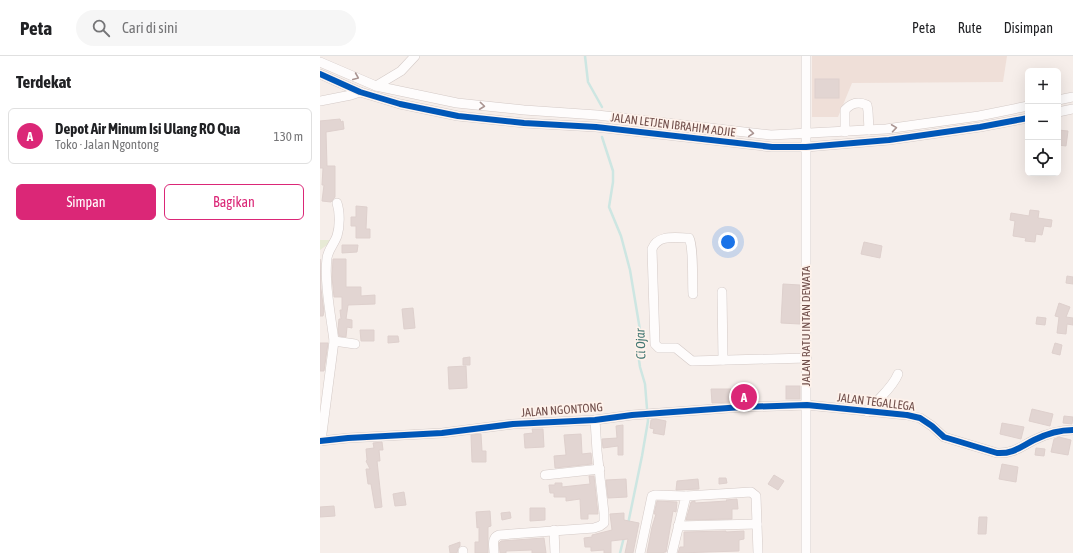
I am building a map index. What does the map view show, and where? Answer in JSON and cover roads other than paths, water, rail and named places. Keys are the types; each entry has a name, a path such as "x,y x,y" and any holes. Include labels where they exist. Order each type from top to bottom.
{"street":[{"path":"376,86 401,71 415,56"},
{"name":"JALAN RATU INTAN DEWATA","path":"806,56 806,553"},
{"name":"JALAN LETJEN IBRAHIM ADJIE","path":"320,62 376,86 457,103 597,116 771,135 886,129 979,116 1025,107"},
{"name":"JALAN LETJEN IBRAHIM ADJIE","path":"320,74 360,92 400,104 458,116 524,123 596,127 772,147 806,147 890,140 980,127 1025,119"},
{"path":"320,101 360,92"},
{"path":"1061,99 1073,97"},
{"path":"845,132 845,110 849,106 856,103 866,105 870,130"},
{"path":"1061,111 1073,109"},
{"path":"524,110 524,123"},
{"path":"979,116 980,127"},
{"path":"321,441 334,341 327,269 329,251 337,236 339,227 337,203"},
{"path":"693,294 691,245 689,238 664,238 658,240 652,249 655,344 659,348 676,348 692,361 807,358"},
{"path":"722,292 723,360"},
{"path":"334,341 355,344"},
{"path":"868,412 875,402 895,382 898,374"},
{"name":"JALAN NGONTONG","path":"321,441 348,438 442,433 512,424 595,420 632,415 742,407 807,405"},
{"name":"JALAN TEGALLEGA","path":"807,405 907,415 920,418 944,437 1005,454 1013,452 1035,440 1058,431 1073,430"},
{"path":"494,553 493,541 496,536 499,535 594,528 604,523 595,420"},
{"path":"544,475 600,470"},
{"path":"640,553 652,496 686,496 751,492 756,496 758,553"},
{"path":"672,553 686,496"},
{"path":"678,526 757,524"},
{"path":"554,530 556,553"}],"waterway":[{"name":"Ci Ojar","path":"585,56 588,82 602,107"},
{"name":"Ci Ojar","path":"602,137 613,171 613,182 609,207 621,236 630,270 641,336 639,360 645,384 648,421 628,524"},
{"name":"Ci Ojar","path":"620,553 624,537"}],"place":[{"name":"Depot Air Minum Isi Ulang RO Qua","path":"744,397"}]}
